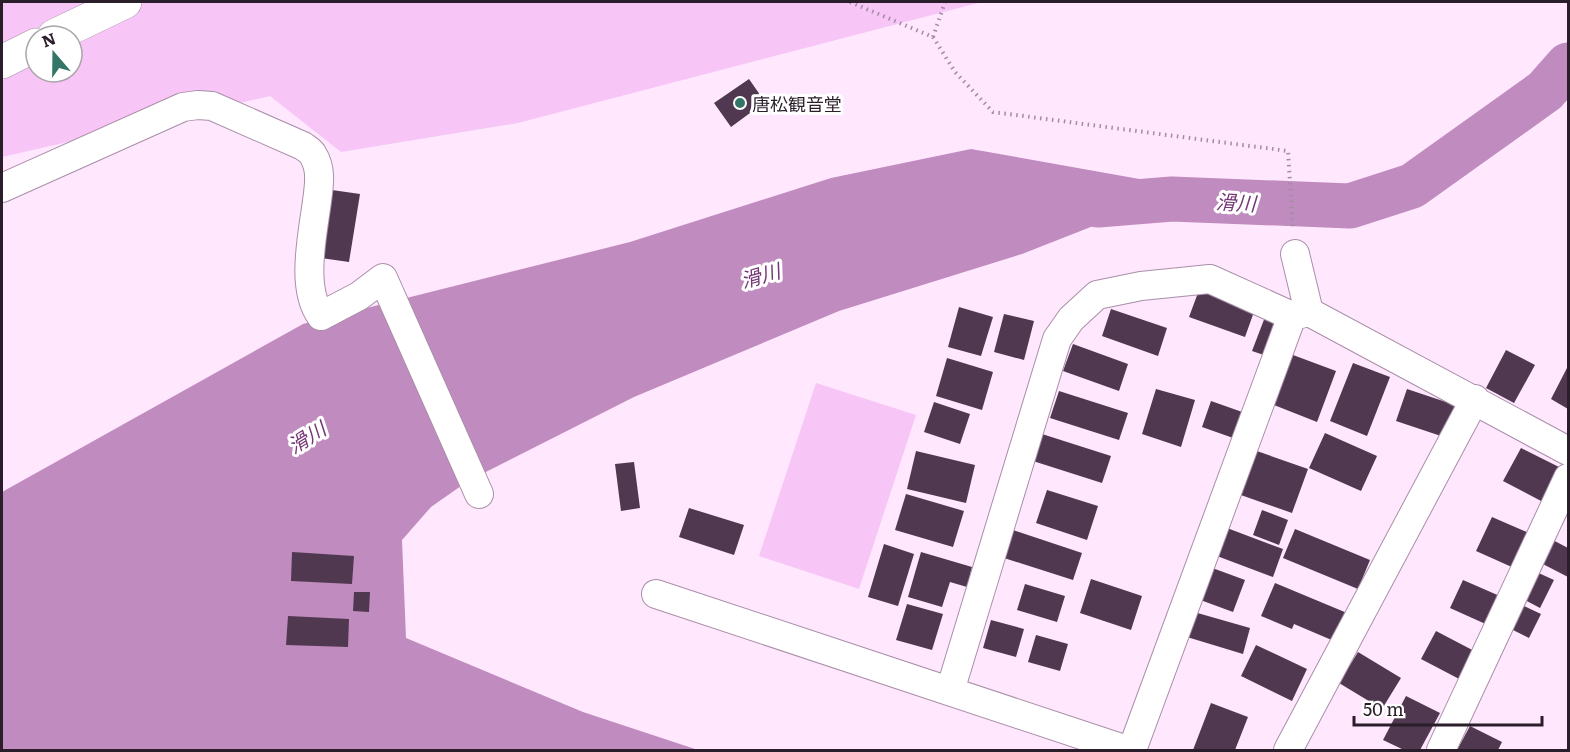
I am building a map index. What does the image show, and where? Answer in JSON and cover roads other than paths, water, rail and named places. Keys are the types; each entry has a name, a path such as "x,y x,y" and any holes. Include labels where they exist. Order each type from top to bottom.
{"highway":[{"path":"79,24 125,2"},
{"path":"2,62 24,51"}],"street":[{"path":"2,188 183,107 212,106 303,146 312,153 317,164 319,180 310,256 310,285 314,302 321,315 359,296 383,278 479,494"},
{"path":"1132,750 1301,314 1295,254"},
{"path":"950,691 1058,339 1071,319 1097,295 1141,286 1210,279 1301,314 1475,399 1541,438 1569,451"},
{"path":"1288,750 1475,399"},
{"path":"1441,750 1569,478"},
{"path":"656,594 1127,750"}],"water":[{"path":"971,149 1190,188 1022,254 839,311 634,397 468,481 431,507 402,540 406,638 583,712 698,750 2,750 2,492 303,324 630,242 831,178"}],"waterway":[{"name":"滑川","path":"1098,205 1172,199 1350,206 1412,186 1545,91 1568,65"}],"place":[{"name":"唐松観音堂","path":"740,103"}]}
